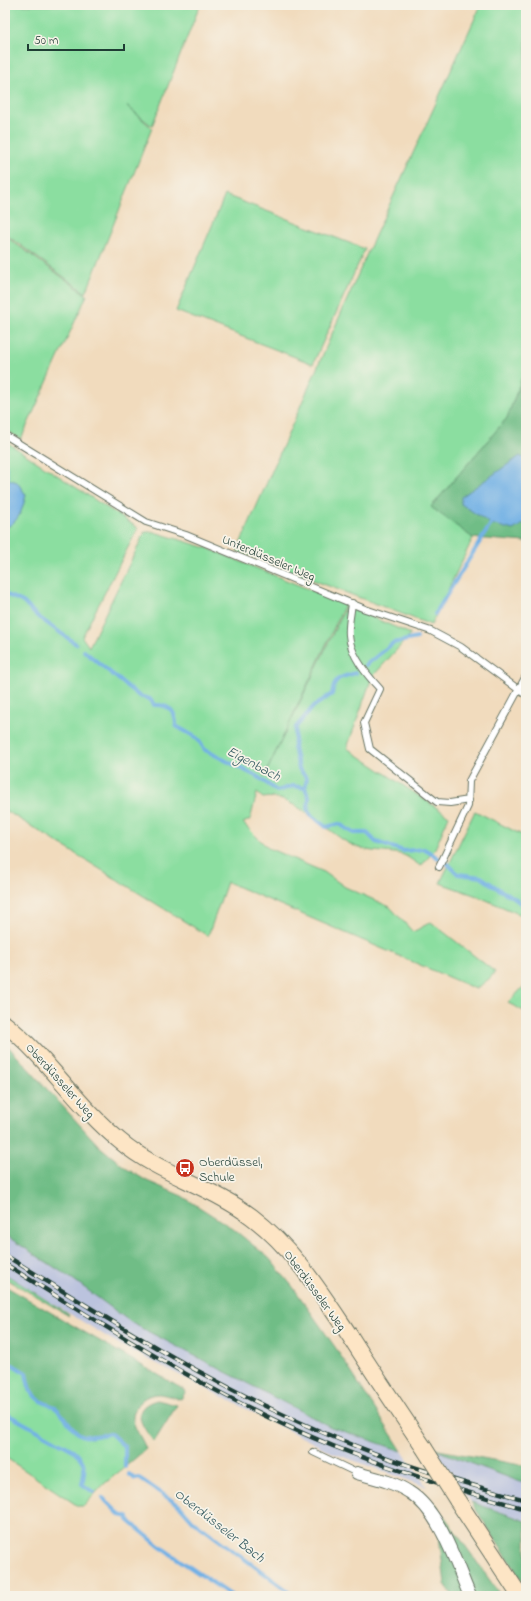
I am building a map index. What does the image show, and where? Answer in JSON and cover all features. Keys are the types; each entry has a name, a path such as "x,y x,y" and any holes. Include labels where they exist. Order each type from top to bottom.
{"street":[{"name":"Oberdüsseler Weg","path":"5,1024 32,1047 82,1104 120,1141 144,1159 205,1188 236,1206 270,1232 286,1247 315,1285 424,1448 520,1596"},
{"path":"358,1473 399,1486 421,1501 433,1516 470,1596"}],"lane":[{"name":"Unterdüsseler Weg","path":"5,435 146,522 186,535 352,603 431,631 462,647 526,695"},
{"path":"352,603 349,635 352,651 369,677 380,689 364,724 370,749 437,802 450,803 468,800"},
{"path":"439,867 468,806 469,780 526,676"},
{"path":"313,1452 358,1473"}],"shaded area":[{"path":"5,1235 74,1280 133,1323 331,1427 402,1451 427,1487 333,1453 122,1346 5,1274"},
{"path":"433,1449 526,1484 526,1521 471,1502"}],"green space":[{"path":"5,5 200,5 152,126 127,106 152,128 86,293 5,234"},
{"path":"481,5 526,5 526,367 507,418 431,507 473,538 431,625 237,551 370,247"},
{"path":"225,195 365,249 313,364 176,311"},
{"path":"5,236 87,295 21,439 5,430"},
{"path":"526,367 526,542 473,538 431,507 507,418"},
{"path":"5,441 138,528 82,637 89,647 145,532 154,532 207,548 345,604 264,777 346,606 411,634 372,677 347,748 449,816 434,851 421,866 403,855 366,850 352,845 306,812 284,800 263,798 257,793 250,820 243,823 268,848 324,872 345,887 390,907 413,932 431,922 495,972 490,978 476,989 227,882 208,936 5,810"},
{"path":"475,811 526,837 526,917 477,896 440,883"},
{"path":"526,984 526,1012 508,1003"},
{"path":"5,1043 99,1146 127,1169 147,1181 182,1196 232,1228 269,1258 293,1287 335,1347 402,1451 331,1427 132,1323 74,1280 5,1235"},
{"path":"5,1274 68,1314 69,1316 5,1278"},
{"path":"5,1286 186,1391 181,1399 154,1394 143,1399 139,1403 134,1412 133,1418 135,1427 146,1449 125,1467 125,1447 110,1433 91,1438 77,1433 57,1409 39,1400 29,1391 26,1373 13,1365 5,1364"},
{"path":"5,1364 13,1365 26,1373 29,1391 39,1400 57,1409 77,1433 85,1437 110,1433 125,1447 125,1467 104,1484 84,1506 78,1506 5,1457"},
{"path":"157,1400 177,1405 154,1442 142,1423 140,1412 148,1403"},
{"path":"433,1449 526,1466 526,1484"},
{"path":"471,1502 526,1521 526,1587"},
{"path":"435,1503 501,1596 453,1596 445,1584"}],"water":[{"path":"520,456 526,459 526,522 513,530 491,524 461,504 461,497"},
{"path":"5,478 17,482 26,495 20,514 14,522 5,528"}],"waterway":[{"path":"5,466 7,479 5,492"},
{"path":"435,614 494,519"},
{"name":"Eigenbach","path":"5,594 23,602 37,616 76,644"},
{"path":"366,665 393,643 417,638"},
{"name":"Eigenbach","path":"84,651 139,696 150,699 154,705 164,706 171,710 175,717 176,726 197,738 205,750 258,777 277,791 293,786 305,788 309,797 308,810 312,816 326,827 339,824 354,833 367,833 376,842 404,851 424,849 448,864 458,874 481,877 513,897 526,908"},
{"path":"305,788 307,778 299,769 294,748 296,727 314,706 332,694 336,681 356,673"},
{"name":"Oberdüsseler Bach","path":"5,1364 13,1365 26,1373 31,1392 41,1401 57,1409 79,1434 84,1436 99,1436 110,1433 125,1447 125,1467"},
{"path":"5,1413 73,1450 84,1465 82,1484 93,1492"},
{"name":"Oberdüsseler Bach","path":"129,1474 135,1479 139,1478 180,1506 193,1521 295,1596"},
{"path":"103,1498 120,1515 128,1517 128,1520 159,1546 232,1596"}],"railway":[{"path":"5,1255 126,1330 250,1399 336,1438 406,1465 526,1500"},
{"path":"5,1264 165,1362 248,1407 290,1427 333,1446 405,1472 453,1488 526,1509"}],"place":[{"name":"Oberdüssel, Schule","path":"185,1168"}]}
